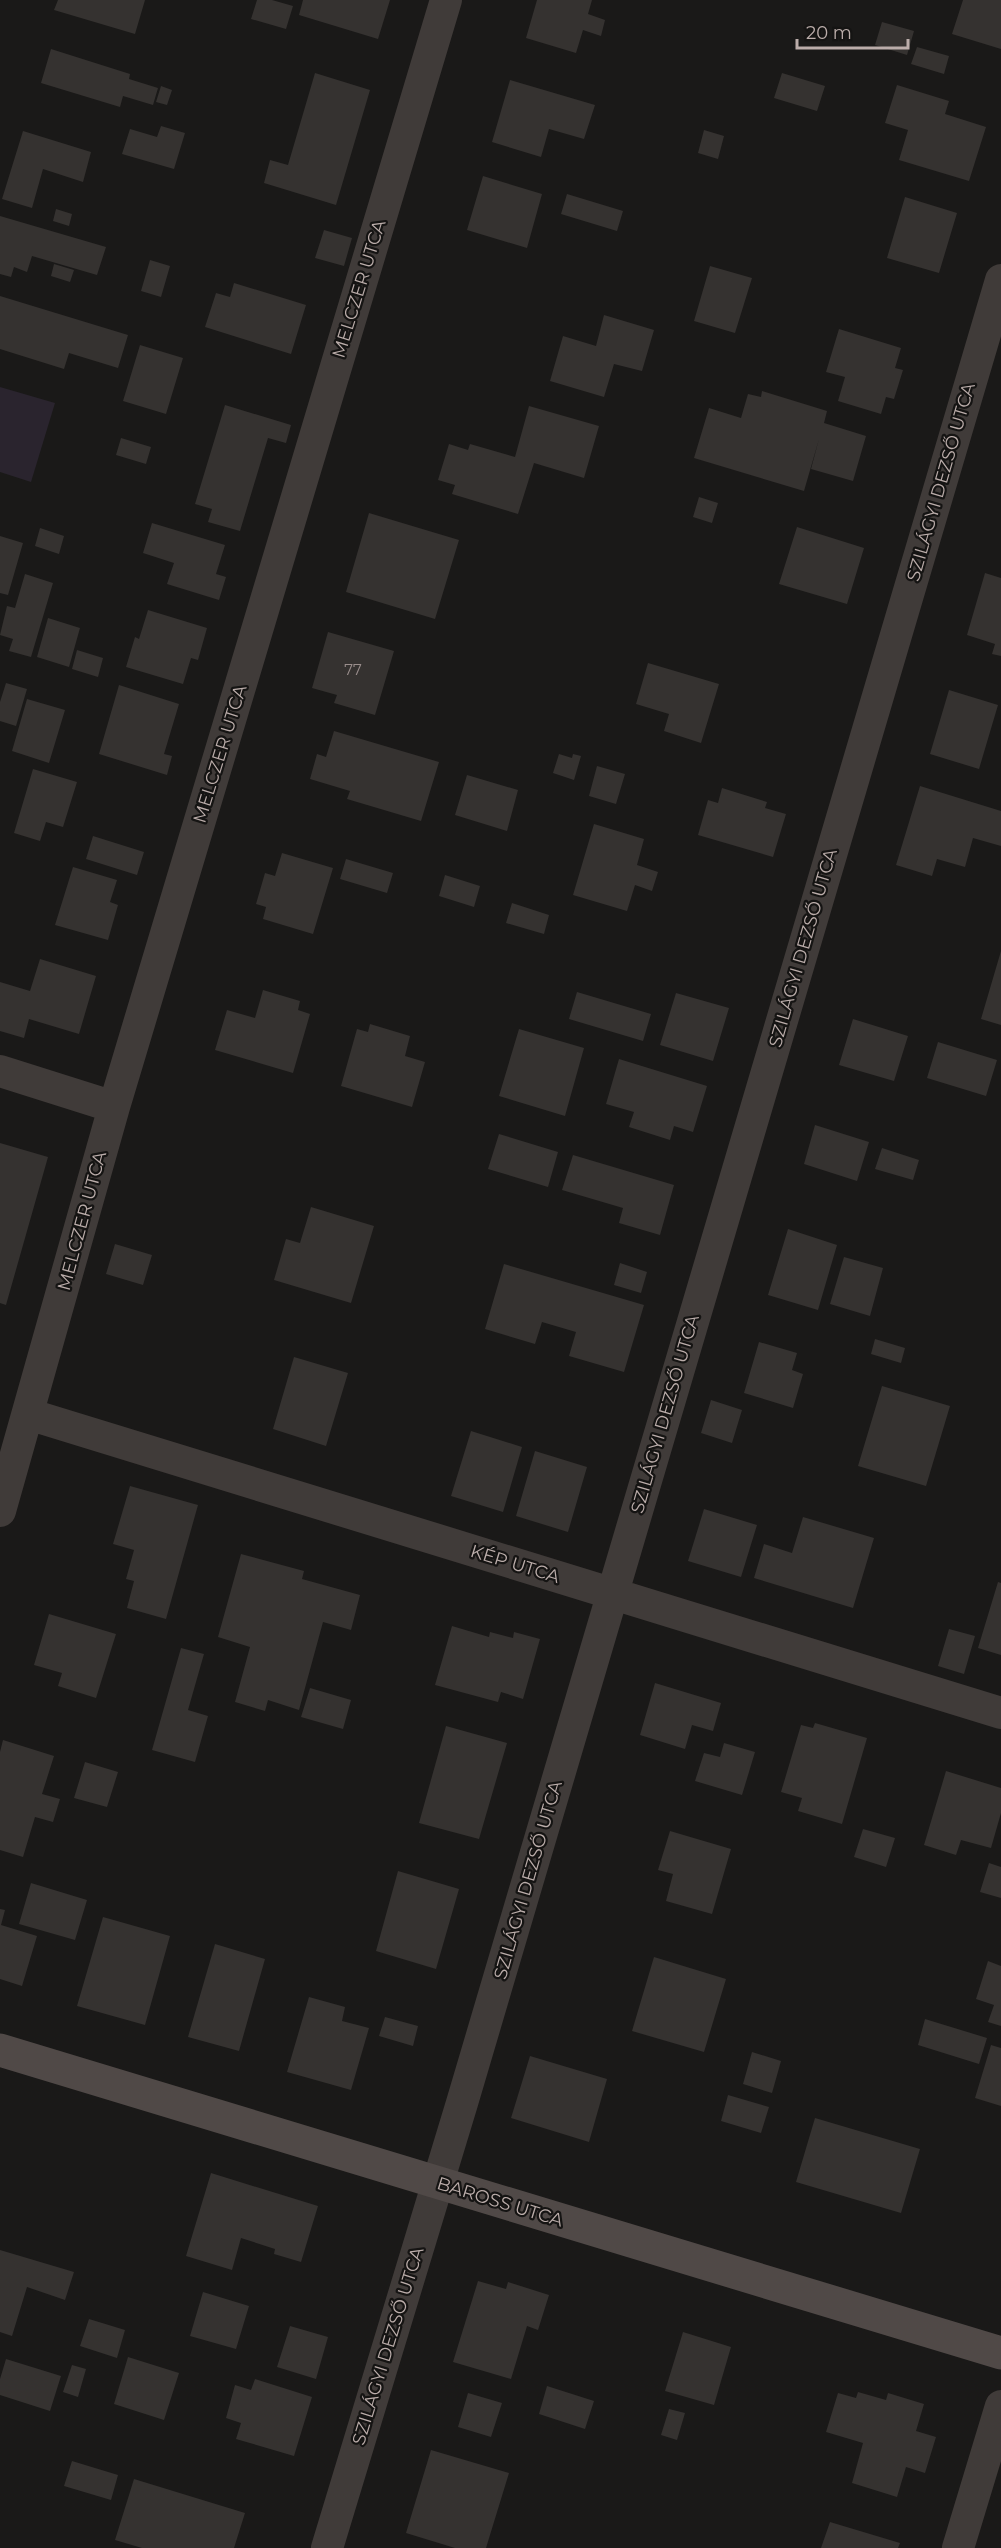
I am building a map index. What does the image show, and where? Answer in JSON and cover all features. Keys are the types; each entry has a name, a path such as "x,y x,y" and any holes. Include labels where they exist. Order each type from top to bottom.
{"street":[{"name":"MELCZER UTCA","path":"0,1511 114,1107 446,0"},
{"name":"SZILÁGYI DEZSŐ UTCA","path":"327,2548 438,2183 1001,280"},
{"path":"0,1071 114,1107"},
{"name":"KÉP UTCA","path":"28,1414 1001,1713"},
{"name":"BAROSS UTCA","path":"0,2050 1001,2354"},
{"path":"958,2548 1001,2406"}],"shaded area":[{"path":"0,387 55,403 31,482 0,472"}],"building":[{"path":"58,0 145,0 135,34 54,10"},
{"path":"257,0 272,0 293,6 286,29 251,19"},
{"path":"303,0 390,0 378,39 299,15"},
{"path":"537,0 592,0 588,14 605,20 601,36 583,30 576,53 526,38"},
{"path":"963,0 1001,0 1001,49 952,34"},
{"path":"882,22 914,31 907,55 875,45"},
{"path":"917,47 949,56 944,74 911,64"},
{"path":"51,49 130,74 129,79 158,88 153,105 123,96 120,107 41,83"},
{"path":"315,73 370,90 336,205 264,183 270,160 288,165"},
{"path":"782,73 825,86 817,111 774,98"},
{"path":"510,80 595,105 584,139 549,129 541,157 492,142"},
{"path":"897,85 949,101 945,114 986,127 969,181 899,160 908,130 885,123"},
{"path":"161,86 172,90 167,105 156,102"},
{"path":"161,126 185,133 174,169 122,154 130,129 157,137"},
{"path":"704,130 724,136 718,159 698,153"},
{"path":"23,131 91,152 83,182 43,169 32,208 2,199"},
{"path":"483,176 542,194 527,248 467,230"},
{"path":"567,194 623,211 617,231 561,214"},
{"path":"905,197 957,213 939,273 887,258"},
{"path":"56,209 72,214 69,226 53,221"},
{"path":"0,216 106,247 97,275 32,256 27,272 14,267 11,277 0,274"},
{"path":"324,230 352,238 344,266 315,258"},
{"path":"150,260 170,266 161,297 141,291"},
{"path":"54,264 74,270 70,282 51,276"},
{"path":"710,266 752,278 735,333 694,321"},
{"path":"234,283 306,305 291,354 205,327 216,293 230,297"},
{"path":"0,296 128,335 118,368 69,353 64,369 0,349"},
{"path":"604,315 654,330 642,371 614,364 604,397 550,381 563,336 596,346"},
{"path":"839,329 901,348 895,368 903,370 894,399 886,397 881,414 838,401 845,377 826,372"},
{"path":"140,345 183,358 166,414 123,401"},
{"path":"762,391 827,411 824,423 866,436 853,481 811,469 819,439 804,491 694,458 709,408 741,418 748,394 761,397"},
{"path":"225,405 291,425 286,443 268,438 240,531 208,522 212,509 195,504"},
{"path":"529,406 599,426 584,478 534,463 518,514 452,494 455,485 438,480 449,444 468,450 470,444 515,457"},
{"path":"121,438 151,447 146,464 116,455"},
{"path":"699,497 718,503 712,523 693,517"},
{"path":"369,513 459,540 435,619 346,592"},
{"path":"152,523 225,545 216,574 226,577 219,600 167,584 174,563 143,553"},
{"path":"797,527 864,548 847,604 779,584"},
{"path":"40,528 64,536 59,554 35,546"},
{"path":"0,536 23,543 8,595 0,593"},
{"path":"985,573 1001,578 1001,656 992,654 995,644 967,635"},
{"path":"25,574 53,583 31,657 9,651 13,639 0,635 7,606 15,608"},
{"path":"148,610 207,628 198,660 191,658 183,684 126,667 135,637 139,639"},
{"path":"48,618 80,628 69,667 37,657"},
{"path":"328,632 394,651 375,715 334,703 337,695 312,688"},
{"path":"77,650 103,658 98,677 72,669"},
{"path":"648,663 719,684 701,743 664,731 669,714 636,704"},
{"path":"6,683 27,689 16,726 0,721 0,702"},
{"path":"119,685 179,704 164,754 172,756 167,775 99,754"},
{"path":"949,690 998,705 979,769 930,754"},
{"path":"27,699 65,710 49,763 12,751"},
{"path":"334,731 439,762 421,821 347,799 350,791 310,779 317,754 326,757"},
{"path":"559,754 572,758 573,754 581,756 574,780 553,773"},
{"path":"597,766 625,774 616,804 589,796"},
{"path":"33,769 77,782 63,827 46,822 40,841 14,833"},
{"path":"467,775 518,790 507,831 455,815"},
{"path":"920,786 1001,811 1001,846 973,838 965,867 937,859 932,876 896,865"},
{"path":"722,788 767,802 765,808 786,814 773,857 698,835 708,800 718,803"},
{"path":"594,824 644,839 637,865 658,872 652,891 635,885 627,911 573,895"},
{"path":"93,836 144,852 137,875 86,859"},
{"path":"282,853 333,868 313,934 263,919 266,907 256,904 265,873 275,876"},
{"path":"346,859 393,873 387,893 340,879"},
{"path":"73,867 117,880 110,902 118,905 108,940 55,925"},
{"path":"445,875 480,886 474,907 439,896"},
{"path":"512,903 549,915 544,934 506,923"},
{"path":"1001,951 1001,1025 981,1019"},
{"path":"40,959 96,976 79,1034 29,1019 24,1038 0,1031 0,982 30,991"},
{"path":"263,990 300,1001 298,1010 310,1014 293,1073 215,1050 227,1010 255,1018"},
{"path":"577,992 651,1014 643,1041 569,1019"},
{"path":"676,993 729,1008 713,1061 660,1045"},
{"path":"853,1019 908,1036 894,1081 839,1065"},
{"path":"370,1024 410,1036 405,1056 425,1062 412,1107 341,1086 357,1029 368,1032"},
{"path":"519,1029 584,1048 565,1116 499,1096"},
{"path":"938,1042 997,1060 986,1096 927,1078"},
{"path":"619,1059 707,1086 693,1132 674,1126 670,1140 629,1127 634,1112 606,1104"},
{"path":"815,1125 869,1142 857,1181 804,1164"},
{"path":"499,1134 558,1152 548,1187 488,1169"},
{"path":"0,1143 48,1157 6,1305 0,1303"},
{"path":"882,1148 919,1160 913,1180 875,1169"},
{"path":"573,1155 674,1185 660,1235 619,1223 623,1208 562,1190"},
{"path":"311,1207 374,1226 351,1303 274,1280 286,1239 300,1243"},
{"path":"788,1229 837,1245 818,1310 768,1295"},
{"path":"115,1244 152,1255 143,1285 106,1274"},
{"path":"844,1257 883,1268 870,1316 830,1304"},
{"path":"620,1263 647,1272 641,1293 614,1285"},
{"path":"504,1264 644,1305 624,1372 569,1356 576,1332 542,1322 535,1344 485,1329"},
{"path":"875,1339 905,1348 901,1363 871,1354"},
{"path":"759,1342 797,1353 792,1370 803,1374 793,1408 744,1393"},
{"path":"294,1357 348,1373 326,1446 273,1429"},
{"path":"882,1386 950,1406 926,1486 858,1466"},
{"path":"711,1400 742,1410 732,1443 701,1433"},
{"path":"471,1431 522,1447 503,1512 451,1496"},
{"path":"535,1451 587,1467 568,1532 516,1516"},
{"path":"130,1486 198,1505 166,1619 127,1608 134,1581 126,1579 134,1550 113,1544"},
{"path":"704,1509 757,1525 741,1577 688,1561"},
{"path":"803,1517 874,1538 853,1608 754,1578 764,1544 792,1553"},
{"path":"241,1554 304,1571 302,1579 360,1595 351,1630 323,1622 299,1710 268,1700 265,1711 235,1702 250,1647 218,1637"},
{"path":"998,1582 1001,1583 1001,1655 978,1648"},
{"path":"49,1614 116,1634 96,1698 58,1686 62,1673 34,1665"},
{"path":"452,1626 489,1637 490,1632 513,1638 514,1632 540,1639 523,1699 501,1692 498,1702 435,1685"},
{"path":"949,1629 975,1636 964,1674 938,1666"},
{"path":"181,1648 204,1654 188,1710 208,1716 195,1762 152,1750"},
{"path":"655,1683 721,1703 713,1731 692,1725 685,1749 640,1735"},
{"path":"310,1688 351,1700 343,1729 301,1717"},
{"path":"815,1723 867,1738 842,1824 798,1811 802,1798 781,1792 801,1725 813,1728"},
{"path":"446,1726 507,1743 479,1839 419,1823"},
{"path":"3,1740 54,1756 42,1794 60,1799 53,1822 35,1817 23,1857 0,1850 0,1752"},
{"path":"724,1743 755,1752 742,1795 695,1781 704,1753 720,1757"},
{"path":"85,1762 118,1772 107,1807 74,1798"},
{"path":"946,1771 1001,1788 1001,1813 991,1848 961,1840 956,1855 924,1845"},
{"path":"863,1829 895,1838 886,1867 854,1857"},
{"path":"670,1831 731,1849 712,1914 666,1901 673,1874 658,1870"},
{"path":"989,1863 1001,1867 1001,1898 980,1892"},
{"path":"398,1871 459,1889 436,1969 376,1951"},
{"path":"31,1883 87,1900 75,1940 19,1924"},
{"path":"0,1909 5,1910 1,1925 37,1936 22,1986 0,1979"},
{"path":"103,1917 170,1936 145,2025 77,2006"},
{"path":"215,1944 265,1959 239,2051 188,2037"},
{"path":"654,1957 726,1979 704,2052 632,2031"},
{"path":"988,1961 1001,1966 1001,2026 988,2022 994,2005 976,1999"},
{"path":"309,1997 345,2007 342,2021 369,2028 351,2090 287,2072"},
{"path":"385,2017 418,2026 413,2046 379,2036"},
{"path":"925,2019 987,2038 979,2064 918,2045"},
{"path":"991,2045 1001,2048 1001,2106 975,2098"},
{"path":"752,2052 781,2061 772,2093 743,2084"},
{"path":"530,2056 607,2079 589,2142 511,2118"},
{"path":"728,2095 769,2107 761,2133 721,2121"},
{"path":"815,2118 920,2149 901,2213 796,2182"},
{"path":"211,2173 318,2206 301,2262 274,2254 275,2249 241,2238 232,2270 186,2256"},
{"path":"0,2250 74,2272 65,2300 27,2287 12,2336 0,2332"},
{"path":"478,2281 506,2289 508,2282 549,2295 538,2330 527,2326 511,2379 453,2362"},
{"path":"203,2292 249,2306 236,2349 190,2336"},
{"path":"89,2319 125,2330 117,2358 80,2346"},
{"path":"290,2326 328,2337 316,2379 277,2367"},
{"path":"683,2332 731,2347 714,2405 665,2391"},
{"path":"128,2357 179,2373 164,2420 114,2404"},
{"path":"6,2359 61,2376 50,2411 0,2395 0,2379"},
{"path":"72,2365 86,2369 78,2397 63,2392"},
{"path":"255,2379 312,2397 294,2456 236,2439 241,2423 226,2418 235,2385 251,2390"},
{"path":"547,2386 594,2401 585,2429 539,2414"},
{"path":"858,2392 886,2400 888,2393 924,2404 916,2431 936,2437 925,2473 906,2467 897,2497 852,2483 863,2443 826,2432 838,2393 856,2398"},
{"path":"468,2393 502,2403 491,2437 458,2427"},
{"path":"669,2409 685,2413 677,2440 661,2435"},
{"path":"431,2450 509,2473 486,2548 455,2548 406,2533"},
{"path":"72,2461 118,2475 111,2500 64,2486"},
{"path":"134,2479 245,2513 234,2548 142,2548 115,2540"},
{"path":"830,2522 900,2543 898,2548 821,2548"}]}
